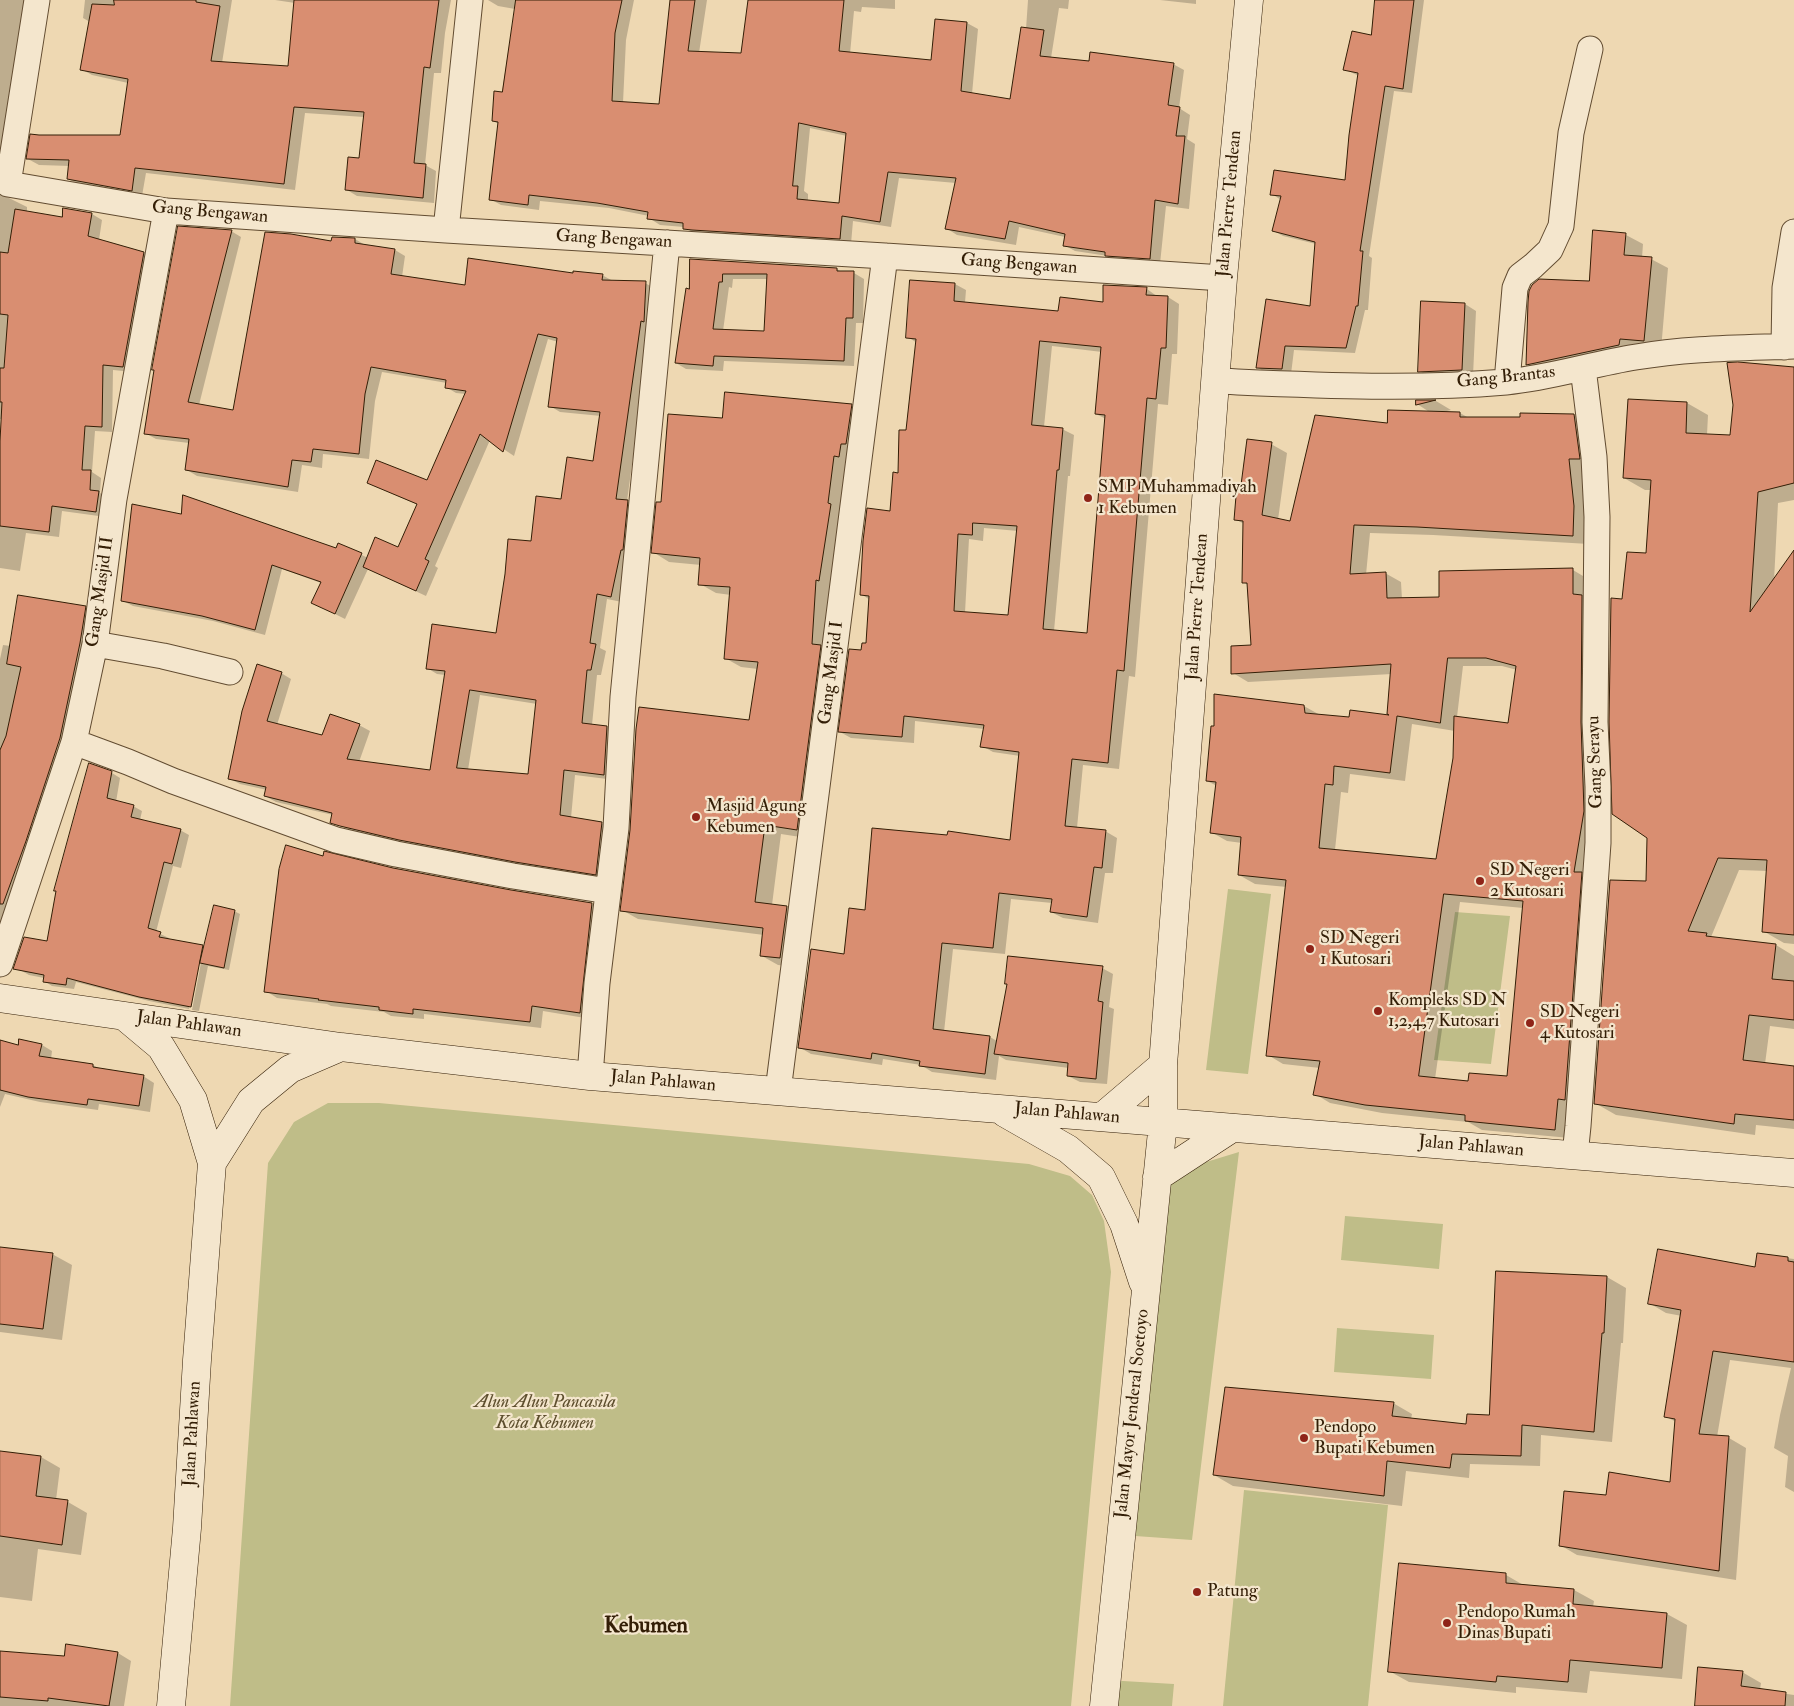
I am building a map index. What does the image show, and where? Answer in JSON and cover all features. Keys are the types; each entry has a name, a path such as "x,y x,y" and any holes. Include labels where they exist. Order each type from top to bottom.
{"main road":[{"name":"Jalan Pierre Tendean","path":"1163,1122 1163,1066 1223,278 1249,0"},
{"path":"0,998 123,1015"},
{"name":"Jalan Pahlawan","path":"123,1015 341,1047 590,1076 1794,1173"},
{"name":"Jalan Pahlawan","path":"123,1015 162,1047 193,1100 212,1162 187,1528 171,1706"},
{"name":"Jalan Pahlawan","path":"212,1162 251,1101 290,1069 341,1047"},
{"path":"1102,1117 1163,1066"},
{"path":"997,1108 1068,1149 1102,1177 1124,1224 1146,1291"},
{"name":"Jalan Mayor Jenderal Soetoyo","path":"1104,1706 1163,1122"},
{"path":"1157,1177 1232,1128"}],"street":[{"name":"Gang Bengawan","path":"37,0 4,183 166,211 1223,278"},
{"path":"446,230 470,0"},
{"path":"1507,382 1515,288 1520,276 1550,250 1561,226 1571,134 1590,49"},
{"name":"Gang Masjid II","path":"0,964 74,742 95,644 114,499 166,211"},
{"path":"1789,347 1785,288 1794,232"},
{"path":"590,1076 597,983 616,828 623,697 667,243"},
{"name":"Gang Masjid I","path":"778,1091 886,256"},
{"name":"Gang Brantas","path":"1216,382 1372,387 1507,382 1666,352 1789,347"},
{"name":"Gang Serayu","path":"1575,1156 1598,842 1598,787 1594,722 1597,516 1594,456 1583,368"},
{"path":"95,644 163,656 230,672"},
{"path":"74,742 173,781 336,840 396,854 608,891"}],"green space":[{"path":"1228,889 1271,894 1248,1074 1206,1070"},
{"path":"1455,912 1510,916 1491,1064 1434,1060"},
{"name":"Alun Alun Pancasila Kota Kebumen","path":"328,1103 379,1103 1029,1164 1070,1176 1092,1195 1104,1221 1111,1272 1071,1706 230,1706 268,1163 294,1122"},
{"path":"1239,1152 1192,1540 1121,1535 1157,1177"},
{"path":"1345,1216 1443,1224 1439,1269 1341,1260"},
{"path":"1337,1328 1434,1335 1431,1379 1334,1372"},
{"path":"1244,1490 1388,1505 1368,1706 1223,1706"},
{"path":"1106,1680 1174,1684 1172,1706 1105,1706"}],"building":[{"path":"114,0 196,0 196,2 220,6 211,61 288,66 294,0 439,0 430,68 424,67 414,163 426,164 423,198 345,190 348,157 359,158 364,112 294,107 284,184 135,168 132,191 67,179 69,160 26,159 30,134 120,135 128,79 80,70 92,4 114,5"},
{"path":"516,0 622,0 615,33 612,101 659,104 670,0 695,0 688,51 741,53 748,0 844,0 839,51 931,60 935,19 967,22 961,91 1010,99 1021,27 1044,30 1040,56 1089,61 1090,52 1174,63 1168,105 1180,107 1176,136 1185,136 1178,204 1155,200 1150,259 1105,256 1105,252 1063,246 1065,234 1009,221 1005,239 945,229 956,178 888,172 880,222 842,216 840,239 683,229 683,223 647,219 648,212 597,203 529,195 528,205 489,200 498,122 492,121 494,91 502,92","holes":["799,123 846,133 839,203 797,199 798,186 793,186"]},
{"path":"1375,0 1414,0 1403,89 1385,86 1360,251 1363,251 1358,306 1356,306 1346,348 1285,346 1282,369 1256,368 1266,299 1310,306 1315,242 1272,231 1281,196 1270,195 1274,170 1345,180 1358,73 1343,70 1352,31 1371,35"},
{"path":"63,208 92,213 88,236 144,252 123,367 103,365 102,427 85,426 82,470 91,470 90,490 99,491 96,512 52,506 49,532 0,526 2,402 0,402 0,368 4,368 8,315 0,314 0,252 8,253 15,209 62,217"},
{"path":"178,226 232,230 188,402 233,410 265,232 291,234 331,241 332,237 355,238 355,243 395,249 391,274 465,285 468,258 573,273 573,271 603,274 602,280 646,281 644,322 641,321 616,499 628,500 623,550 621,550 611,597 597,594 590,643 596,644 591,670 587,670 582,723 607,726 604,775 564,770 560,815 602,822 596,875 399,840 340,826 330,823 332,813 264,796 266,787 228,779 242,711 257,664 282,672 267,721 322,735 330,714 360,724 347,759 430,770 445,671 426,669 432,624 496,633 508,539 531,541 536,496 561,499 567,457 593,461 600,412 548,407 557,338 538,334 503,452 480,434 425,559 429,561 416,591 363,567 375,537 398,547 417,504 367,483 376,460 427,480 466,391 445,388 446,380 371,367 365,394 359,454 313,449 311,462 292,460 288,487 185,470 189,439 144,434 154,370 152,370","holes":["470,690 536,700 528,774 457,768"]},
{"path":"1593,230 1626,233 1624,255 1652,257 1644,341 1620,339 1619,345 1526,365 1529,291 1532,285 1539,279 1589,281"},
{"path":"690,259 837,268 837,271 854,271 853,318 846,318 844,361 714,356 713,366 675,363 686,288 689,289","holes":["723,274 767,274 764,331 713,329 719,282 722,282"]},
{"path":"910,280 955,283 954,301 1058,311 1060,297 1103,302 1103,285 1147,287 1146,295 1168,296 1166,348 1161,348 1156,399 1147,398 1124,671 1117,670 1108,763 1072,759 1065,826 1106,830 1102,868 1094,867 1087,917 1050,912 1052,899 999,893 993,948 942,943 933,1029 990,1036 985,1074 919,1066 920,1061 872,1053 871,1059 798,1048 811,949 844,954 849,908 865,910 872,828 947,835 948,831 1010,840 1019,752 980,747 984,725 904,716 902,737 838,732 849,649 861,650 862,643 866,643 869,596 860,595 867,508 890,511 893,472 898,473 899,430 906,430 916,339 906,338","holes":["1040,341 1101,347 1095,414 1105,415 1087,633 1043,629 1057,470 1059,470 1063,428 1032,425","973,523 1017,526 1008,615 954,611 958,534 972,535"]},
{"path":"1421,301 1465,303 1462,370 1418,372"},
{"path":"1738,362 1794,367 1794,483 1758,492 1750,612 1794,550 1794,935 1762,932 1767,860 1718,858 1688,931 1707,933 1706,936 1776,944 1772,979 1794,981 1794,1020 1749,1015 1743,1060 1794,1066 1794,1120 1735,1114 1734,1124 1594,1104 1610,880 1646,881 1647,838 1612,814 1609,722 1611,598 1622,599 1627,552 1646,553 1651,480 1623,478 1628,399 1687,402 1686,433 1730,435 1733,405 1727,363"},
{"path":"725,392 852,404 846,444 841,444 839,457 834,456 828,503 831,504 819,581 816,580 812,644 821,645 797,830 765,825 755,902 787,906 780,958 760,956 763,928 620,911 630,830 639,707 749,720 758,662 724,659 730,587 698,585 700,558 651,553 656,502 661,502 668,414 722,418"},
{"path":"1416,400 1436,400 1416,405"},
{"path":"1388,410 1460,412 1460,417 1520,417 1520,413 1574,414 1580,459 1569,459 1574,506 1573,536 1354,525 1350,574 1386,572 1387,598 1439,597 1439,571 1573,568 1573,594 1582,595 1581,722 1584,811 1574,872 1582,872 1565,1100 1558,1099 1555,1130 1465,1121 1465,1115 1365,1105 1313,1095 1320,1061 1266,1056 1286,880 1238,875 1241,837 1210,833 1216,782 1206,781 1211,726 1214,726 1214,694 1304,705 1305,713 1349,717 1350,710 1389,715 1387,714 1391,664 1231,674 1231,646 1251,645 1247,583 1242,583 1243,521 1234,520 1237,484 1241,485 1247,439 1272,442 1262,515 1290,521 1315,415 1387,423","holes":["1448,658 1486,658 1516,666 1508,723 1454,716 1453,758 1436,859 1319,848 1325,784 1333,785 1334,766 1390,773 1397,716 1440,723","1444,894 1523,901 1507,1076 1469,1073 1468,1081 1419,1076"]},
{"path":"183,495 336,548 338,543 362,553 335,614 311,603 321,582 272,565 255,630 202,616 121,601 132,504 181,514"},
{"path":"18,595 86,606 60,738 26,841 3,904 0,904 0,750 6,736 21,667 7,664"},
{"path":"89,763 112,771 107,798 134,805 131,817 181,829 172,864 164,862 148,928 161,932 159,937 203,945 191,1007 139,997 67,978 66,985 43,982 44,975 13,969 24,937 47,941 56,891 54,891"},
{"path":"286,845 323,856 324,851 393,868 592,903 580,1013 532,1006 530,1022 413,1009 413,1014 379,1010 379,1007 264,992 279,869"},
{"path":"214,905 235,910 224,968 200,963"},
{"path":"1008,956 1103,966 1098,1001 1103,1002 1096,1079 1067,1076 1068,1063 994,1054 1007,984 1005,984"},
{"path":"19,1039 42,1044 39,1056 93,1064 93,1067 144,1075 139,1106 88,1099 87,1105 28,1097 0,1090 0,1040 18,1045"},
{"path":"0,1247 53,1253 43,1329 0,1324"},
{"path":"1658,1249 1755,1267 1757,1253 1788,1257 1788,1261 1794,1262 1794,1362 1713,1351 1699,1434 1729,1436 1719,1571 1559,1546 1564,1491 1606,1495 1609,1472 1670,1482 1675,1419 1664,1417 1681,1310 1648,1304"},
{"path":"1496,1271 1607,1276 1604,1333 1602,1333 1594,1432 1522,1425 1521,1456 1452,1454 1450,1468 1387,1461 1384,1496 1213,1475 1225,1387 1394,1402 1392,1416 1466,1424 1467,1414 1489,1415"},
{"path":"0,1451 41,1456 36,1496 68,1500 62,1545 0,1536"},
{"path":"1399,1563 1506,1573 1506,1583 1574,1589 1573,1604 1667,1613 1662,1668 1570,1660 1568,1682 1497,1676 1496,1682 1388,1672"},
{"path":"66,1644 118,1652 109,1706 48,1698 48,1701 0,1697 0,1651 64,1656"},
{"path":"1698,1667 1743,1671 1741,1686 1786,1692 1785,1706 1695,1706"}],"place":[{"name":"SMP Muhammadiyah 1 Kebumen","path":"1088,498"},
{"name":"Masjid Agung Kebumen","path":"696,817"},
{"name":"SD Negeri 2 Kutosari","path":"1480,881"},
{"name":"SD Negeri 1 Kutosari","path":"1310,949"},
{"name":"Kompleks SD N 1,2,4,7 Kutosari","path":"1378,1011"},
{"name":"SD Negeri 4 Kutosari","path":"1530,1023"},
{"name":"Pendopo Bupati Kebumen","path":"1304,1438"},
{"name":"Patung","path":"1197,1592"},
{"name":"Pendopo Rumah Dinas Bupati","path":"1447,1623"}],"district":[{"name":"Kebumen","path":"646,1627"}]}
